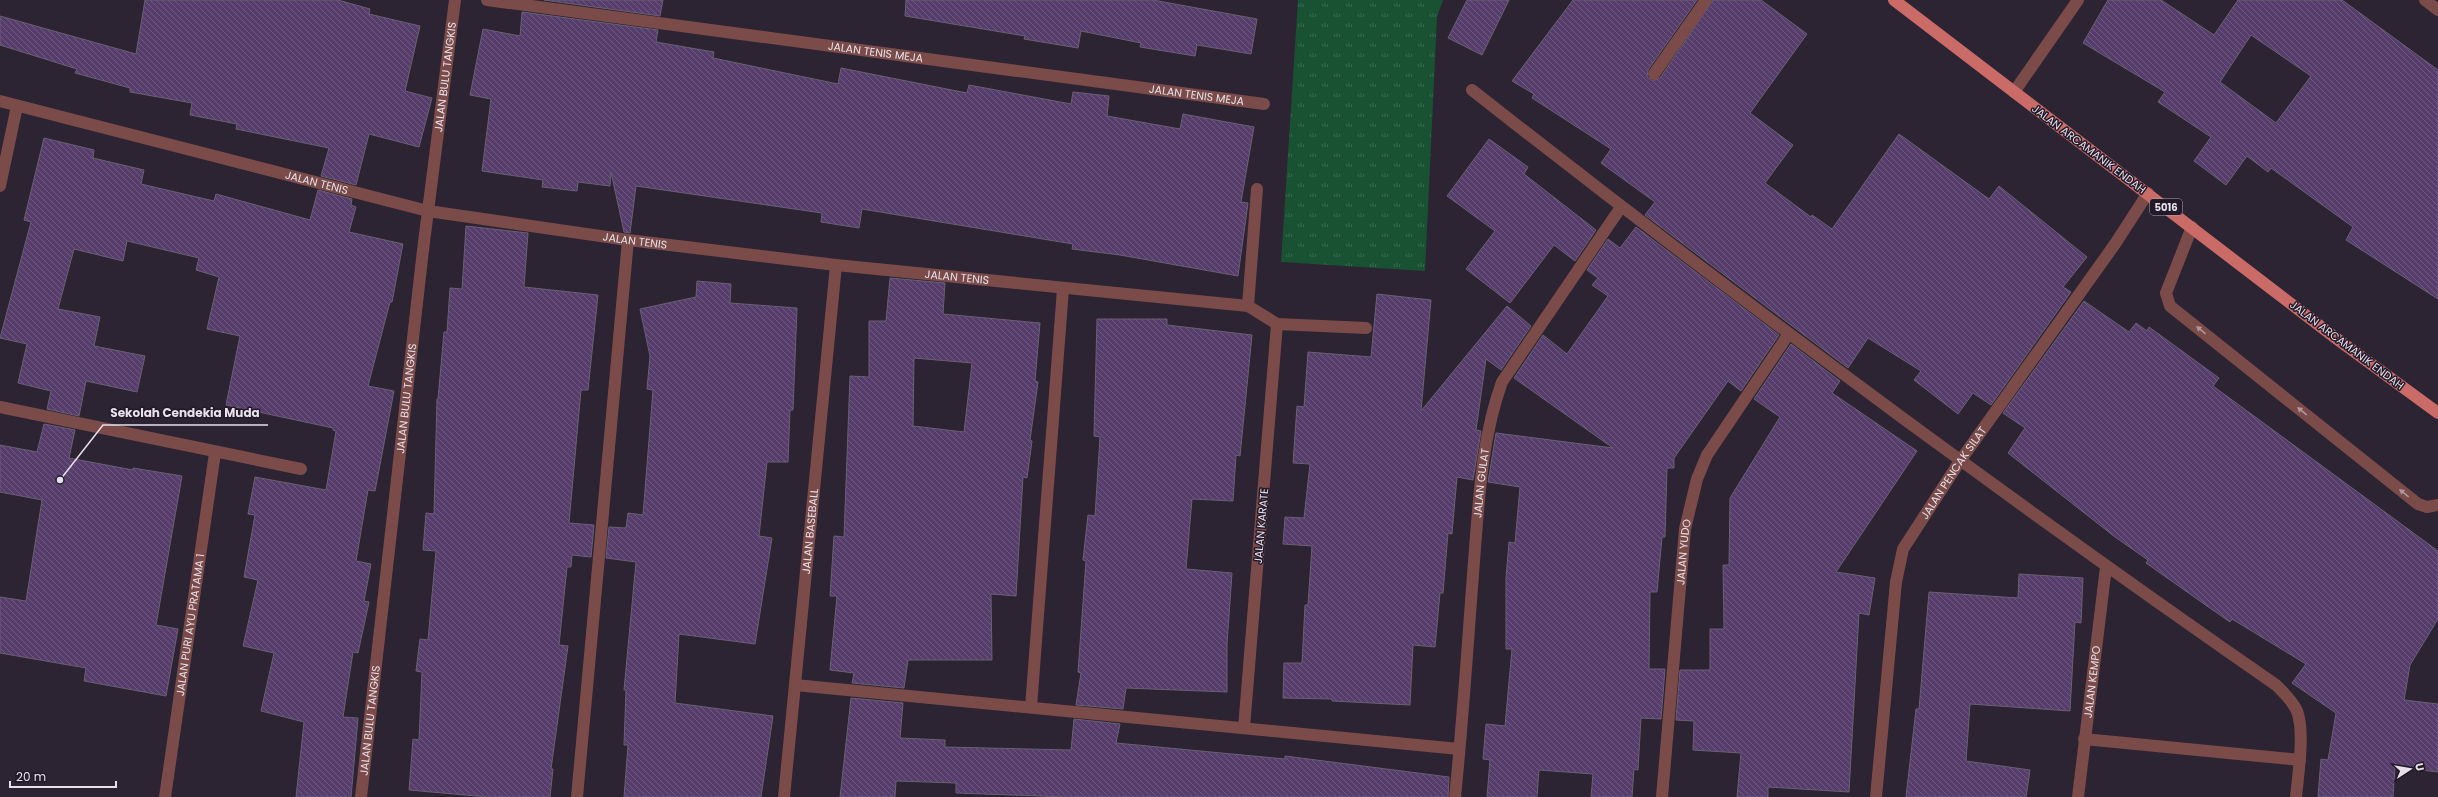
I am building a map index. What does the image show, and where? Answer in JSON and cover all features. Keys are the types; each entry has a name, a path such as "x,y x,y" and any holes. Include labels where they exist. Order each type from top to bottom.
{"main road":[{"name":"JALAN ARCAMANIK ENDAH","path":"1894,0 2337,339 2438,412"}],"street":[{"name":"JALAN BULU TANGKIS","path":"362,797 428,211 455,0"},
{"name":"JALAN TENIS MEJA","path":"487,0 1264,104"},
{"path":"1654,74 1706,0"},
{"path":"2014,92 2078,0"},
{"path":"2425,0 2438,10"},
{"path":"1472,90 1788,335 2106,567 2276,685 2290,698 2297,712 2300,760 2296,797"},
{"name":"JALAN TENIS","path":"0,101 428,211 628,240 836,265 1063,289 1248,306 1278,324"},
{"path":"0,186 17,106"},
{"path":"1248,306 1257,190"},
{"name":"JALAN PENCAK SILAT","path":"1876,797 1898,565 1903,548 1960,461 2115,244 2148,193"},
{"name":"JALAN GULAT","path":"1454,797 1479,502 1485,442 1492,408 1502,382 1621,207"},
{"path":"2192,227 2166,293 2170,306 2418,504 2427,507 2438,505"},
{"path":"577,797 628,240"},
{"name":"JALAN BASEBALL","path":"784,797 836,265"},
{"path":"1031,707 1063,289"},
{"path":"1278,324 1366,328"},
{"name":"JALAN KARATE","path":"1244,728 1278,324"},
{"name":"JALAN YUDO","path":"1662,797 1685,529 1697,479 1707,456 1788,335"},
{"path":"0,407 215,453 301,469"},
{"name":"JALAN PURI AYU PRATAMA 1","path":"165,797 215,453"},
{"name":"JALAN KEMPO","path":"2078,797 2106,567"},
{"path":"795,685 1459,749"},
{"path":"2084,739 2300,760"}],"green space":[{"path":"1298,0 1443,0 1437,17 1425,271 1281,262"}],"building":[{"path":"145,0 338,0 370,9 369,14 420,26 405,91 432,98 419,147 369,134 356,185 321,176 329,148 236,129 237,124 190,115 192,103 130,92 130,88 75,73 77,69 0,45 0,16 136,54"},
{"path":"544,0 663,0 660,16"},
{"path":"906,0 1153,0 1257,19 1251,54 1197,45 1195,56 1140,47 1141,43 1081,31 1078,48 1024,39 1025,36 905,16"},
{"path":"1467,0 1509,0 1482,55 1448,38"},
{"path":"1573,0 1697,0 1648,70 1647,77 1653,81 1660,78 1713,0 1761,0 1807,34 1750,113 1793,145 1765,183 1811,217 1812,215 1832,229 1899,134 1989,199 1999,186 2087,257 2063,287 2071,292 1991,405 1973,393 1958,414 1914,380 1921,371 1868,338 1848,368 1645,215 1655,202 1601,163 1611,149 1532,98 1534,94 1512,81"},
{"path":"2108,0 2161,0 2214,35 2238,0 2342,0 2438,70 2438,299 2346,240 2353,227 2271,168 2268,172 2247,156 2226,185 2194,161 2211,137 2158,102 2165,92 2083,43","holes":["2251,35 2311,76 2276,123 2220,82"]},
{"path":"522,12 658,30 656,42 714,52 713,58 838,84 841,68 967,93 969,85 1071,104 1073,92 1109,96 1107,116 1180,129 1183,114 1254,127 1241,202 1248,203 1238,276 1120,255 1072,249 1073,244 862,209 859,228 821,222 822,213 636,186 630,233 624,232 611,172 610,186 578,182 577,191 542,187 543,180 482,171 491,99 470,95 483,29 520,36"},
{"path":"44,138 94,150 93,158 144,170 141,184 214,201 216,194 310,220 318,190 352,199 351,205 356,207 349,232 403,244 392,302 390,302 368,386 394,391 375,491 368,490 356,561 371,564 364,601 369,602 358,653 353,652 343,717 358,718 351,797 296,797 304,722 261,711 274,653 243,646 258,580 244,577 255,515 248,514 255,477 326,490 336,431 333,430 333,428 226,405 240,336 207,329 219,277 196,270 199,258 127,241 123,261 74,249 58,309 100,317 94,346 145,356 137,392 86,381 79,416 47,409 51,391 18,383 27,344 0,338 31,222 24,220"},
{"path":"1489,139 1528,167 1524,174 1596,230 1575,261 1554,245 1510,303 1466,269 1495,231 1447,196"},
{"path":"466,226 528,233 524,287 598,295 588,390 581,390 569,523 594,525 591,557 572,555 571,567 567,567 559,645 568,646 551,769 553,769 550,797 487,797 409,790 413,739 419,740 422,672 416,671 420,639 428,640 436,551 423,550 426,513 434,514 437,399 444,332 447,332 450,288 462,289"},
{"path":"1636,227 1779,335 1741,391 1728,381 1674,458 1674,468 1667,468 1665,537 1662,537 1657,592 1650,592 1649,669 1665,669 1661,719 1641,718 1638,770 1634,769 1632,797 1591,797 1593,774 1539,770 1537,797 1487,797 1490,760 1483,759 1486,724 1505,726 1512,649 1506,649 1506,578 1509,542 1515,543 1520,487 1488,482 1496,433 1613,448 1514,378 1543,335 1567,354 1608,296 1592,285 1598,278 1587,270 1608,239 1620,248"},
{"path":"890,278 945,283 943,314 1040,323 1035,381 1038,382 1030,440 1032,441 1027,478 1023,477 1016,596 991,594 992,660 908,660 904,688 852,683 854,673 830,670 837,596 830,596 834,536 844,537 850,376 869,377 869,321 886,321","holes":["914,358 972,363 964,432 913,426"]},
{"path":"697,281 731,284 730,303 797,308 793,410 790,410 788,462 767,462 759,536 772,538 755,644 679,634 675,703 773,716 761,797 624,797 628,745 624,745 626,690 624,690 636,562 606,558 609,527 626,528 628,513 643,515 653,390 647,389 650,356 640,309 696,297"},
{"path":"1377,294 1431,300 1421,411 1507,306 1531,326 1501,370 1486,359 1476,430 1481,431 1473,480 1457,477 1452,534 1448,533 1443,593 1440,593 1435,647 1413,645 1410,705 1332,701 1332,699 1283,698 1284,663 1302,663 1305,605 1308,605 1312,546 1283,544 1285,517 1304,518 1310,464 1293,463 1297,406 1304,407 1308,352 1371,357"},
{"path":"2084,301 2129,332 2136,323 2147,331 2149,327 2219,378 2213,386 2438,551 2438,619 2410,665 2404,700 2438,704 2438,772 2395,767 2393,797 2318,797 2321,759 2328,760 2336,713 2292,683 2306,664 2232,619 2230,622 2146,563 2148,560 2115,537 2008,453 2025,428 2003,413"},
{"path":"1097,319 1167,319 1167,325 1252,335 1240,456 1236,455 1233,501 1192,499 1186,569 1232,573 1227,644 1227,692 1126,688 1123,709 1076,705 1081,673 1078,672 1086,561 1083,560 1088,515 1095,516 1100,437 1094,436"},
{"path":"1791,344 1840,381 1832,393 1917,451 1836,572 1875,578 1869,615 1859,613 1849,792 1768,787 1768,797 1737,797 1741,753 1693,750 1694,721 1676,720 1680,670 1710,670 1710,629 1724,629 1723,565 1729,565 1730,498 1780,417 1754,399"},
{"path":"44,424 75,430 69,458 133,470 133,468 182,476 156,625 178,629 166,696 84,681 86,668 0,653 0,597 26,601 42,500 0,492 0,445 37,452"},
{"path":"2019,574 2083,578 2081,623 2075,622 2070,711 1970,704 1966,761 2030,770 2026,797 1906,797 1916,709 1919,709 1929,592 2018,598"},
{"path":"851,698 903,703 900,738 945,740 945,747 1071,750 1074,719 1120,724 1116,743 1285,759 1285,756 1449,777 1448,797 1067,797 956,793 956,783 896,781 895,797 840,797"}],"place":[{"name":"Sekolah Cendekia Muda","path":"60,480"}]}
